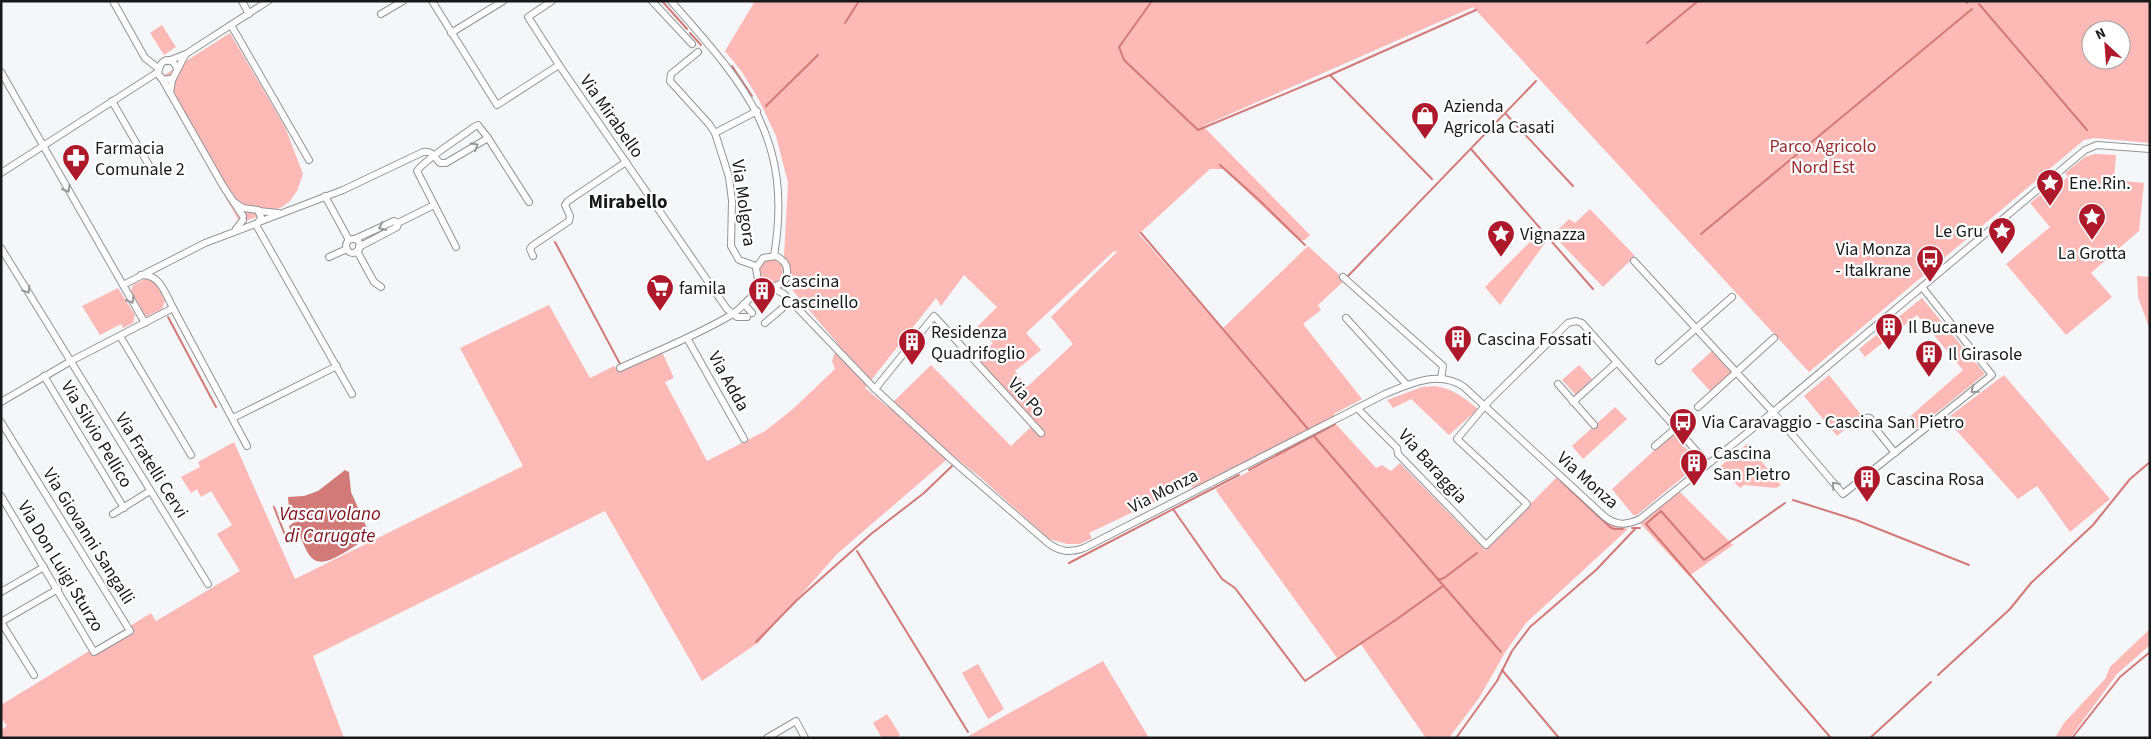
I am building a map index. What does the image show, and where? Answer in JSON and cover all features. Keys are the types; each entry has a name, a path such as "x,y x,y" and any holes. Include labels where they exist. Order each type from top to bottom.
{"street":[{"path":"114,1 145,58 167,79 173,78"},
{"path":"242,1 249,14"},
{"path":"1,173 159,72 163,62 186,54 268,1"},
{"path":"382,14 403,1"},
{"name":"Via Mirabello","path":"432,1 496,105 559,65 732,315"},
{"path":"451,33 503,1"},
{"path":"552,1 528,17 559,65"},
{"path":"652,1 692,44"},
{"path":"671,1 726,65 757,111 770,147 778,184 779,222 774,256"},
{"path":"231,25 309,160"},
{"name":"Via Molgora","path":"698,52 672,74 670,79 672,84 715,133 729,177 732,205 731,246 739,260 756,266"},
{"path":"171,97 170,87 173,78 186,54"},
{"path":"168,61 174,63 177,68"},
{"path":"1,72 144,323"},
{"path":"159,72 171,97 246,224 256,225"},
{"path":"112,102 150,167"},
{"path":"715,133 757,111"},
{"path":"456,247 417,171 476,126 480,126 529,202"},
{"path":"122,285 200,245 343,190 422,152 429,151 440,163 444,164 488,138"},
{"name":"Via Monza","path":"874,389 1048,543 1062,551 1084,548 1357,408 1407,385 1424,380 1441,379 1460,385 1486,405 1608,519 1617,523 1628,524 1640,519 1773,412 2085,150 2097,145 2150,149"},
{"path":"533,256 530,249 532,246 570,220 570,214 566,205 568,200 626,162"},
{"path":"326,196 352,239 358,241 358,249 374,282 381,287"},
{"path":"234,202 243,208 282,213"},
{"path":"346,248 351,252 358,249 397,227 398,223 434,205"},
{"path":"233,231 249,208"},
{"path":"256,225 261,217 259,211"},
{"path":"329,257 346,248 346,244 352,239 394,221 398,223"},
{"path":"256,225 352,394"},
{"name":"Via Fratelli Cervi","path":"1,248 208,584"},
{"path":"753,296 756,290 756,266 764,257 774,256 785,263 788,271 786,278 787,292 791,300"},
{"path":"1634,261 1773,412 1843,494 1992,375 1922,287"},
{"path":"159,282 158,272 163,265"},
{"path":"141,276 153,276 159,282 247,446"},
{"path":"1343,277 1444,366 1441,379"},
{"path":"757,278 762,284 782,292 791,300 874,389"},
{"path":"744,304 750,315 738,318 732,315 744,304 753,296 769,287 780,285 786,278"},
{"path":"1659,361 1732,297"},
{"path":"765,323 791,300"},
{"path":"1,402 71,361 173,308"},
{"name":"Via Adda","path":"620,368 688,338 732,315"},
{"name":"Via Po","path":"874,389 934,316 1041,433"},
{"path":"1346,318 1407,385"},
{"path":"1486,405 1568,323 1573,321 1582,323 1708,464"},
{"path":"120,336 191,455"},
{"name":"Via Adda","path":"688,338 744,439"},
{"path":"1698,407 1774,338"},
{"path":"1573,402 1616,363"},
{"path":"233,418 337,366"},
{"name":"Via Silvio Pellico","path":"44,376 124,508"},
{"path":"1558,384 1594,426"},
{"name":"Via Baraggia","path":"1357,408 1397,448 1398,454 1486,545 1527,504 1457,439 1486,405"},
{"name":"Via Giovanni Sangalli","path":"1,422 130,631 94,652"},
{"path":"1872,423 1895,453"},
{"path":"1655,446 1676,428"},
{"name":"Via Silvio Pellico","path":"113,514 150,491"},
{"name":"Via Don Luigi Sturzo","path":"1,496 94,652"},
{"path":"1,592 44,567"},
{"path":"34,676 1,622 58,589"},
{"path":"767,738 796,721 805,738"}],"green space":[{"name":"Parco Agricolo Nord Est","path":"755,1 2150,1 2150,143 2094,138 2084,140 1809,372 1473,7 1203,126 1310,235 1305,240 1300,240 1294,236 1223,169 1210,169 1139,234 1222,329 1308,246 1345,280 1318,305 1321,310 1303,324 1362,399 1334,414 1334,422 1376,468 1382,465 1391,471 1400,463 1485,550 1558,476 1608,522 1628,529 1526,623 1506,651 1479,698 1449,738 1426,738 1360,643 1337,658 1217,492 1216,489 1276,457 1274,453 1195,490 1190,485 1089,533 1092,538 1080,544 1067,544 1049,539 980,477 952,455 838,553 759,642 702,681 605,511 313,656 344,738 1,738 1,730 7,726 3,720 1,721 1,705 151,613 156,621 240,571 217,534 232,525 211,491 201,497 197,489 191,493 181,477 200,467 198,462 234,442 295,579 523,466 460,348 549,305 590,378 614,366 619,371 661,350 674,378 665,382 707,461 765,431 793,409 835,369 832,361 838,344 793,291 790,266 784,256 788,183 776,136 759,100 742,72 725,51","holes":["1118,251 1051,317 1073,344 1027,387 1015,371 1041,350 1026,333 1113,252","964,275 997,307 977,327 993,343 974,361 1033,425 1011,446 931,365 888,407 865,388 936,298 941,306"]},
{"path":"162,25 176,47 164,55 150,33"},
{"path":"230,33 285,127 303,174 297,191 290,201 282,207 240,223 158,79"},
{"path":"2095,154 2116,155 2114,180 2144,183 2139,231 2091,273 2112,297 2066,335 2006,264 2050,227 2030,203 2056,182 2058,185 2068,177 2065,173 2085,157"},
{"path":"1590,209 1635,256 1603,287 1553,235 1569,219 1575,223"},
{"path":"1541,231 1548,239 1500,305 1485,287"},
{"path":"771,259 780,262 783,271 780,280 771,283 762,280 759,271 762,262"},
{"path":"2137,276 2150,277 2150,330 2138,297"},
{"path":"149,277 153,278 165,301 162,309 146,317 131,291 133,285"},
{"path":"118,288 135,315 133,323 123,328 121,324 100,335 82,306"},
{"path":"1922,298 1985,374 1915,430 1906,420 1963,370 1917,315 1865,357 1859,349"},
{"path":"1713,350 1734,372 1711,392 1691,370"},
{"path":"1579,365 1593,380 1577,396 1562,380"},
{"path":"1829,375 1862,416 1837,436 1804,396"},
{"path":"2004,375 2110,499 2070,532 2037,486 2018,499 1946,419"},
{"path":"1436,386 1458,394 1478,409 1449,435 1411,399 1393,408 1387,400 1422,387"},
{"path":"1615,407 1627,419 1583,459 1572,446"},
{"path":"1673,433 1699,464 1637,515 1633,515 1612,489"},
{"path":"1747,444 1781,485 1776,488 1744,485 1740,488 1717,469"},
{"path":"1679,491 1733,545 1689,576 1640,523"},
{"path":"2150,629 2150,645 2117,674 2070,738 2055,738 2064,723 2105,679 2110,667"},
{"path":"1103,661 1149,738 966,738 972,734"},
{"path":"978,664 1004,709 988,719 962,673"},
{"path":"887,714 900,735 896,738 882,738 873,723"}],"water":[{"name":"Vasca volano di Carugate","path":"345,470 349,472 351,492 370,535 337,557 322,562 316,561 307,552 299,533 292,534 289,526 296,521 289,508 288,497 304,496 318,491"}],"waterway":[{"path":"662,1 687,29"},
{"path":"845,23 859,1"},
{"path":"1152,1 1119,47 1124,60 1198,130 1330,75 1476,10"},
{"path":"1647,43 1698,1"},
{"path":"1979,4 2087,130"},
{"path":"1701,234 1972,9"},
{"path":"690,33 701,45"},
{"path":"766,106 818,55"},
{"path":"732,66 752,96"},
{"path":"1330,75 1432,179"},
{"path":"1348,276 1536,81"},
{"path":"1505,113 1573,186"},
{"path":"1471,149 1593,289"},
{"path":"1220,165 1305,245"},
{"path":"1141,233 1308,429"},
{"path":"555,242 620,364"},
{"path":"168,317 216,407"},
{"path":"1249,470 1335,424"},
{"path":"1313,435 1501,652"},
{"path":"1938,675 2010,609 2031,583 2093,525 2130,479 2150,462"},
{"path":"756,642 797,600 871,534 924,493 952,466"},
{"path":"1069,563 1239,475"},
{"path":"1561,481 1610,527 1623,529"},
{"path":"1793,500 1856,520 1969,565"},
{"path":"1647,523 1661,511 1704,560 1785,503"},
{"path":"274,507 285,535 292,533"},
{"path":"1173,509 1222,579 1235,588 1305,681 1443,586"},
{"path":"1646,524 1831,738"},
{"path":"1632,528 1640,528"},
{"path":"1456,738 1497,681 1512,651 1530,627 1596,570 1635,529"},
{"path":"857,551 968,732"},
{"path":"1438,580 1444,578 1477,553"},
{"path":"2072,738 2120,677 2150,652"},
{"path":"1502,670 1559,738"},
{"path":"1870,738 1931,682"}],"place":[{"name":"Azienda Agricola Casati","path":"1425,140"},
{"name":"Farmacia Comunale 2","path":"76,182"},
{"name":"Ene.Rin.","path":"2050,207"},
{"name":"La Grotta","path":"2092,241"},
{"name":"Le Gru","path":"2002,255"},
{"name":"Vignazza","path":"1501,258"},
{"name":"Via Monza - Italkrane","path":"1930,283"},
{"name":"famila","path":"660,312"},
{"name":"Cascina Cascinello","path":"762,315"},
{"name":"Il Bucaneve","path":"1889,351"},
{"name":"Cascina Fossati","path":"1458,363"},
{"name":"Residenza Quadrifoglio","path":"912,366"},
{"name":"Il Girasole","path":"1929,378"},
{"name":"Via Caravaggio - Cascina San Pietro","path":"1683,446"},
{"name":"Cascina San Pietro","path":"1694,487"},
{"name":"Cascina Rosa","path":"1867,503"}],"district":[{"name":"Mirabello","path":"628,201"}]}
